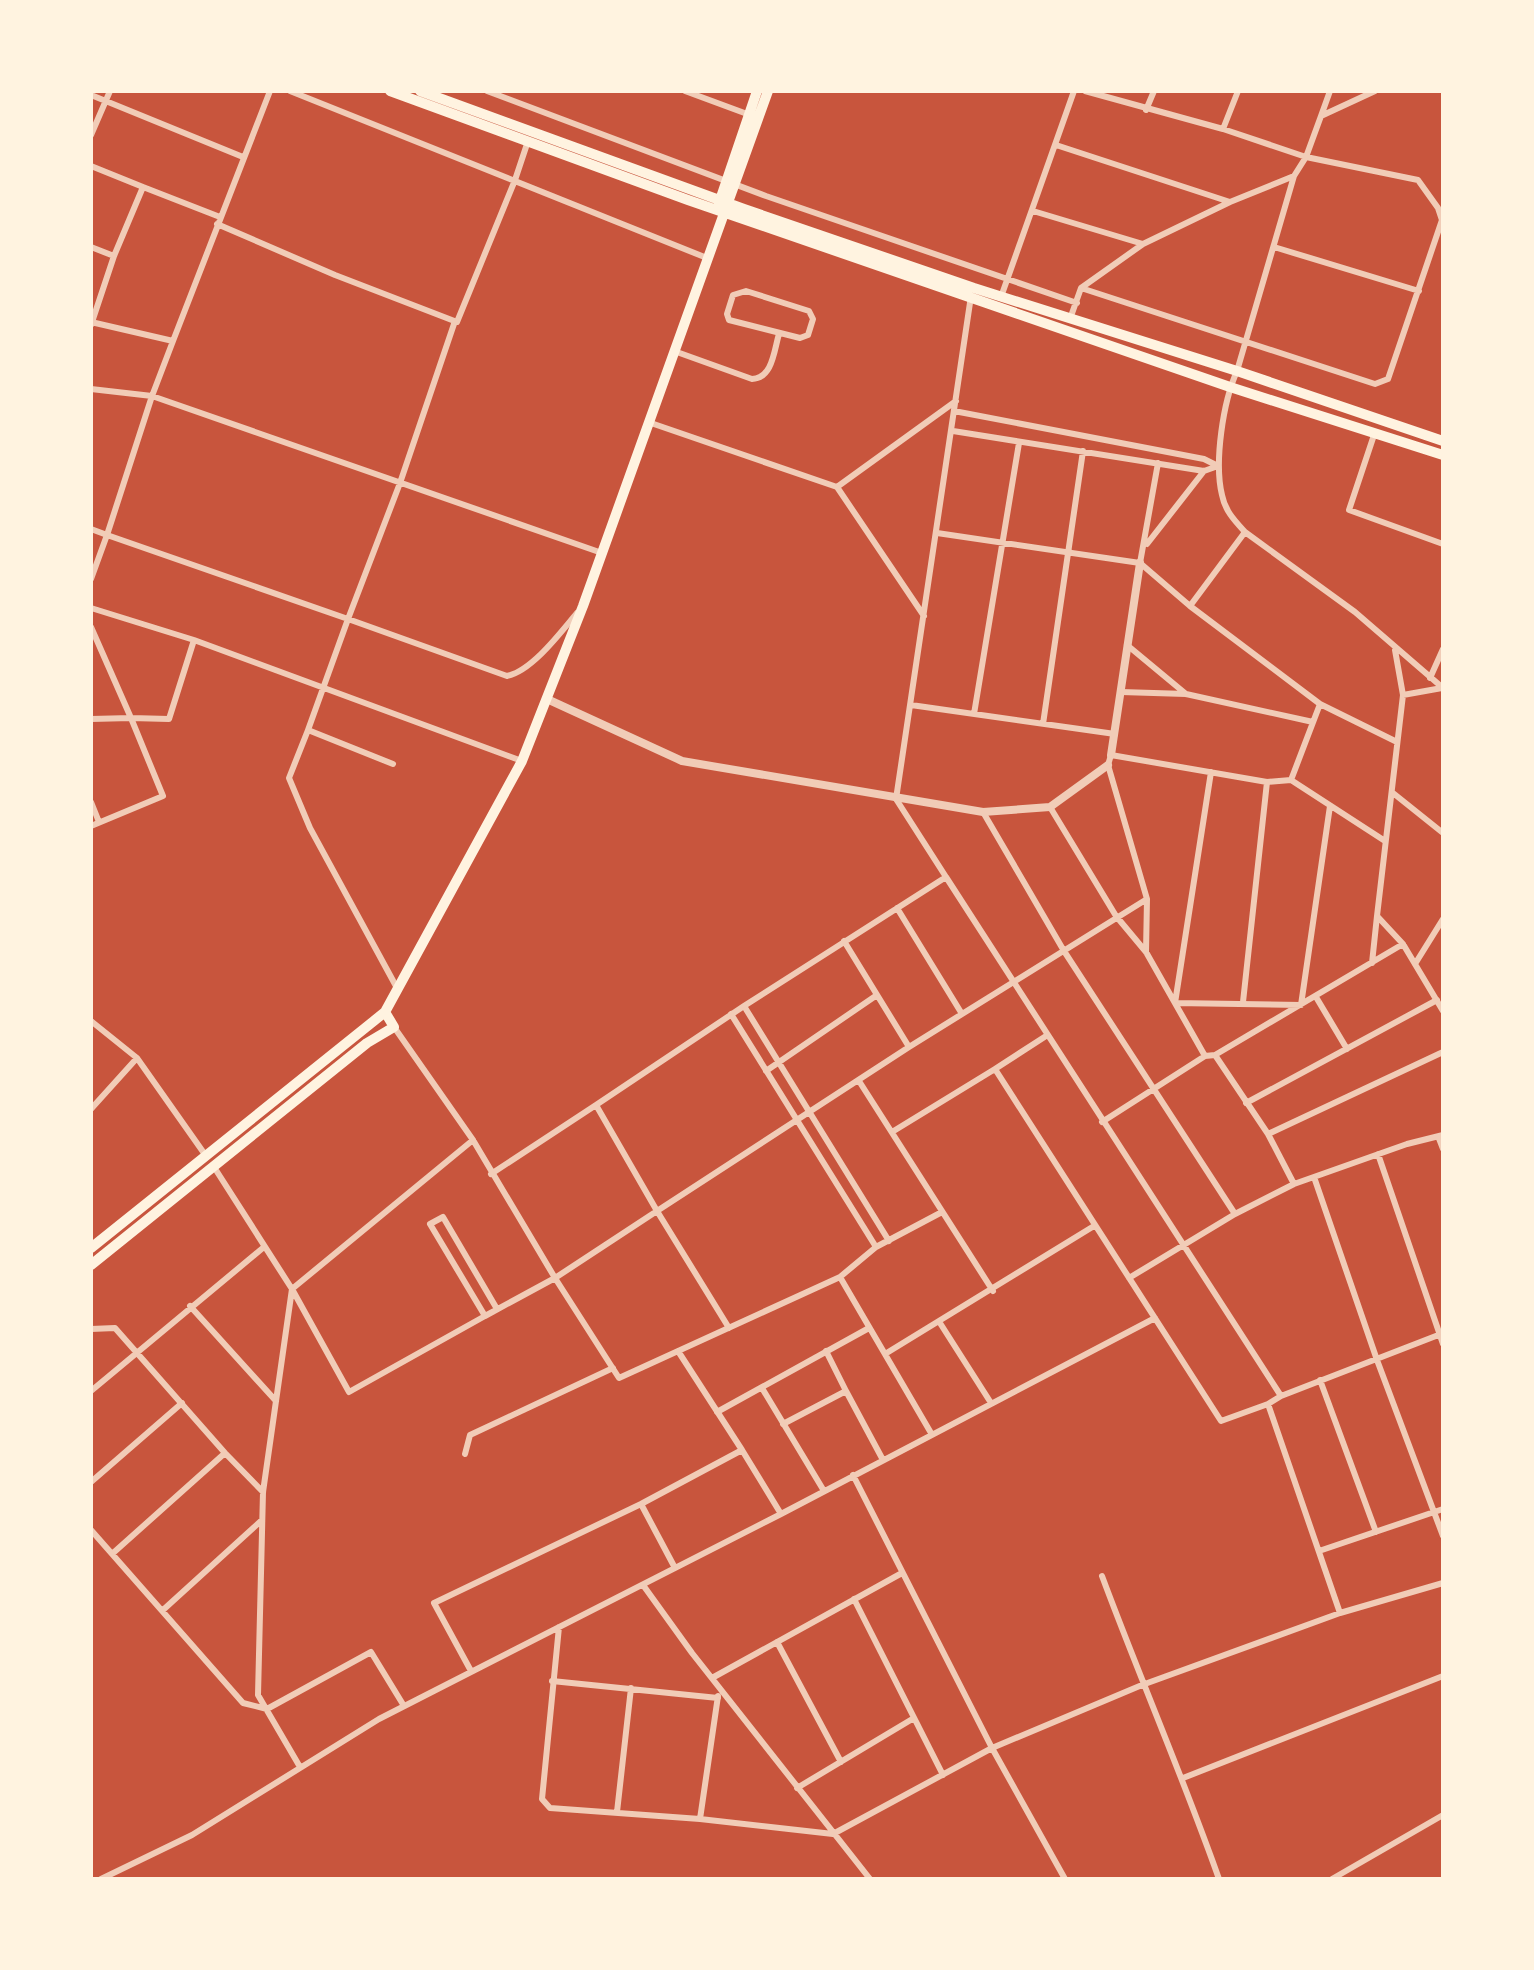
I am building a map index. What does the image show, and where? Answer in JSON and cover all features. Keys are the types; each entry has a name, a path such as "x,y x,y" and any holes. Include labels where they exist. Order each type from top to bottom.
{"main road":[{"path":"390,91 494,131 722,206 1230,387 1443,455"},
{"path":"421,91 722,206"},
{"path":"91,1248 385,1012 522,761 583,606 716,232 722,206 753,116 757,91"},
{"path":"753,116 768,91"},
{"path":"972,293 1001,297 1070,318 1443,441"},
{"path":"91,1265 368,1043 394,1027 385,1012"}],"street":[{"path":"91,135 110,91"},
{"path":"91,579 152,396 216,224 270,91"},
{"path":"290,91 706,258"},
{"path":"487,91 730,182 1077,303"},
{"path":"685,91 753,116"},
{"path":"1001,297 1074,91"},
{"path":"1081,288 1375,384 1382,383 1388,379 1442,220 1418,180 1306,157 1223,129 1146,110 1085,91"},
{"path":"1146,110 1154,91"},
{"path":"1223,129 1238,91"},
{"path":"1329,91 1306,157 1294,176 1230,387 1218,466 1222,496 1230,516 1245,532 1355,612 1395,650 1443,688"},
{"path":"1321,116 1375,91"},
{"path":"91,95 243,158"},
{"path":"397,988 310,828 289,778 400,483 455,321 515,180 528,141"},
{"path":"1056,145 1230,202"},
{"path":"91,166 220,217"},
{"path":"1070,318 1081,288 1143,244 1230,202 1294,176"},
{"path":"143,187 114,256 91,323 173,341"},
{"path":"1033,211 1143,244"},
{"path":"216,224 335,275 455,321"},
{"path":"91,247 114,256"},
{"path":"1274,247 1419,291"},
{"path":"746,291 812,314 805,338 779,334 729,320 727,314 735,292 746,291"},
{"path":"972,293 896,799 1046,1036 1281,1396"},
{"path":"673,351 752,379 760,379 767,373 779,334"},
{"path":"91,389 152,396 602,553"},
{"path":"837,487 956,401"},
{"path":"954,411 1204,459 1218,466"},
{"path":"648,422 837,487 924,616"},
{"path":"953,431 1204,471 1218,466"},
{"path":"1375,432 1349,510 1443,544"},
{"path":"974,714 1019,443"},
{"path":"1043,724 1066,551 1083,451"},
{"path":"1146,952 1147,899 1108,765 1158,463"},
{"path":"1146,546 1204,471"},
{"path":"91,529 507,676 518,673 551,644 583,606"},
{"path":"1190,606 1245,532"},
{"path":"937,533 1001,540 1140,563 1190,606 1320,704 1397,742"},
{"path":"91,608 194,640 322,690 522,761"},
{"path":"91,627 163,796 91,826"},
{"path":"91,719 169,719 194,640"},
{"path":"1128,645 1186,694"},
{"path":"1430,678 1443,649"},
{"path":"1372,963 1403,695 1395,650"},
{"path":"1403,695 1443,688"},
{"path":"1121,692 1186,694 1313,722"},
{"path":"547,699 682,761 896,799 983,811 1050,807 1108,765"},
{"path":"1291,780 1320,704"},
{"path":"911,705 1115,734"},
{"path":"308,730 393,764"},
{"path":"1111,755 1267,782 1291,780 1385,841"},
{"path":"1175,1003 1211,772"},
{"path":"1243,1002 1267,782"},
{"path":"1393,793 1443,833"},
{"path":"91,802 99,822"},
{"path":"1301,1006 1329,806"},
{"path":"1050,807 1116,916 1146,952 1205,1056"},
{"path":"983,811 1064,951 1235,1214"},
{"path":"491,1174 731,1014 946,877"},
{"path":"214,1167 292,1289 349,1392 555,1278 798,1122 909,1047 1147,899"},
{"path":"897,908 961,1014"},
{"path":"1377,916 1404,944 1443,1011"},
{"path":"1415,964 1443,919"},
{"path":"844,941 909,1047"},
{"path":"1102,1122 1205,1056 1215,1055 1404,944"},
{"path":"766,1071 877,995"},
{"path":"1316,997 1347,1049"},
{"path":"1246,1103 1437,1000"},
{"path":"1175,1003 1243,1002 1301,1006"},
{"path":"744,1006 889,1241"},
{"path":"731,1014 876,1247"},
{"path":"91,1021 137,1058 206,1156"},
{"path":"394,1027 473,1140 555,1278 620,1378 841,1277 876,1247 942,1212"},
{"path":"892,1132 1046,1036"},
{"path":"1268,1134 1443,1052"},
{"path":"1215,1055 1268,1134 1294,1184"},
{"path":"91,1109 137,1058"},
{"path":"995,1069 1221,1421 1268,1404 1320,1380 1441,1335"},
{"path":"859,1081 993,1291"},
{"path":"596,1105 729,1328"},
{"path":"1129,1278 1235,1214 1294,1184 1441,1135 1443,1149"},
{"path":"300,1767 258,1695 263,1492 292,1289 473,1140"},
{"path":"1378,1154 1443,1344"},
{"path":"1314,1177 1377,1360 1443,1536"},
{"path":"485,1316 430,1224 443,1217 497,1309"},
{"path":"885,1354 993,1291 1094,1226"},
{"path":"91,1391 264,1247"},
{"path":"841,1277 931,1433"},
{"path":"190,1306 276,1401"},
{"path":"101,1879 192,1835 404,1706 781,1514 931,1433 1155,1318"},
{"path":"940,1323 991,1403"},
{"path":"91,1329 115,1328 263,1492"},
{"path":"717,1412 869,1328"},
{"path":"678,1351 781,1514"},
{"path":"826,1352 883,1460"},
{"path":"465,1454 470,1435 613,1368"},
{"path":"1320,1380 1376,1532"},
{"path":"762,1388 824,1491"},
{"path":"783,1424 846,1391"},
{"path":"91,1482 182,1403"},
{"path":"1268,1404 1340,1613"},
{"path":"471,1671 433,1603 641,1504 742,1450"},
{"path":"112,1554 225,1453"},
{"path":"853,1475 992,1748 1065,1879"},
{"path":"641,1504 675,1568"},
{"path":"1319,1551 1443,1509"},
{"path":"163,1610 262,1520"},
{"path":"91,1530 243,1703 267,1709 371,1652 404,1706"},
{"path":"712,1678 902,1573"},
{"path":"1102,1576 1142,1685 1183,1778 1219,1879"},
{"path":"559,1627 542,1799 545,1805 550,1808 700,1819 833,1834 992,1748 1142,1685 1340,1613 1443,1583"},
{"path":"643,1585 712,1678 870,1879"},
{"path":"855,1599 943,1774"},
{"path":"777,1642 841,1762"},
{"path":"1183,1778 1443,1676"},
{"path":"552,1681 718,1698"},
{"path":"700,1819 719,1687"},
{"path":"617,1812 631,1688"},
{"path":"797,1788 914,1718"},
{"path":"1332,1879 1443,1815"}]}
